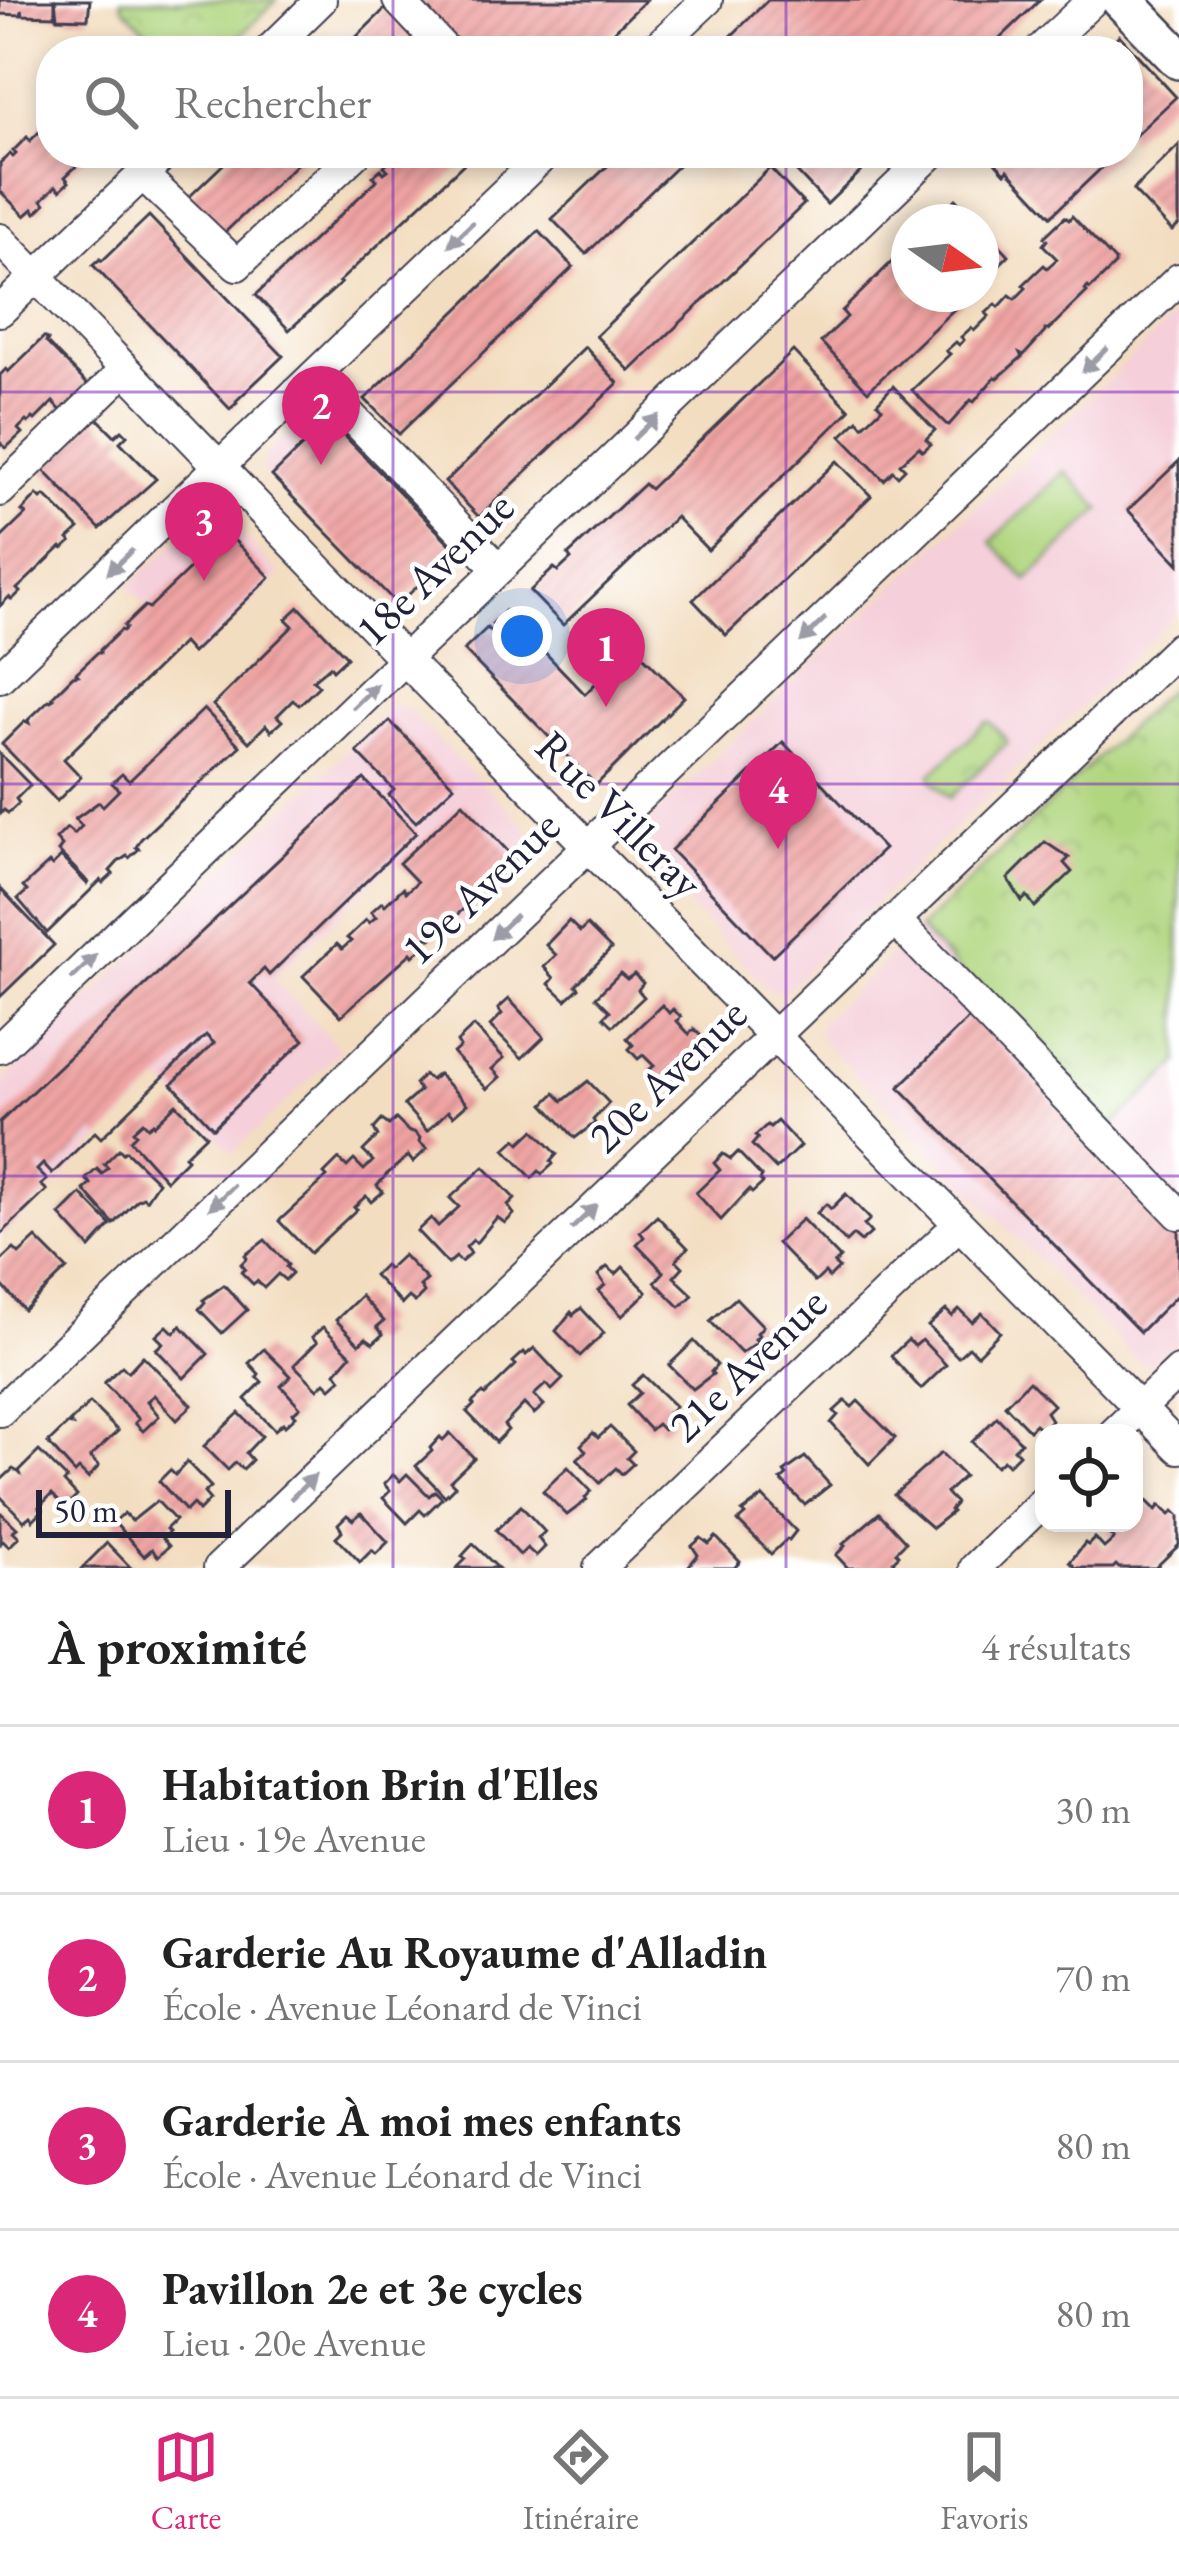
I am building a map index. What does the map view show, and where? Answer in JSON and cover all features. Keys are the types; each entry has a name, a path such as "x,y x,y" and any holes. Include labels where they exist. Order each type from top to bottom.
{"main road":[{"path":"1122,0 1179,59"}],"street":[{"path":"283,36 320,0"},
{"path":"398,0 432,36"},
{"path":"669,36 707,0"},
{"path":"1055,36 1093,0"},
{"path":"0,311 150,168"},
{"path":"157,168 237,266 340,168"},
{"path":"0,677 529,168"},
{"name":"18e Avenue","path":"0,1048 916,168"},
{"name":"Rue Villeray","path":"0,239 404,659 1179,1448"},
{"name":"19e Avenue","path":"0,1411 1179,278"},
{"path":"0,491 125,370"},
{"path":"313,377 499,568"},
{"name":"20e Avenue","path":"219,1568 1179,648"},
{"path":"896,920 1179,1214"},
{"name":"21e Avenue","path":"599,1568 958,1225"},
{"path":"1124,1424 1179,1371"},
{"path":"975,1568 1035,1510"}],"shaded area":[{"path":"1179,312 1179,613 783,993 770,990 636,851 636,834"},
{"path":"317,403 383,469 322,530 263,471 267,453"},
{"path":"208,511 222,514 280,575 198,655 128,587"},
{"path":"399,705 540,841 543,856 464,928 395,861 273,979 341,1050 233,1153 161,1081 0,1239 0,1084"},
{"path":"919,929 1111,1127 1179,1063 1179,1339 1150,1366 1139,1363 821,1039 820,1023"}],"green space":[{"path":"121,0 277,0 240,36 152,36"},
{"path":"1065,471 1101,509 1027,580 991,542"},
{"path":"1179,679 1179,1063 1110,1128 919,929"},
{"path":"986,722 1008,742 950,798 931,774"}],"building":[{"path":"0,0 55,0 55,16 23,15 22,10 21,15 0,14"},
{"path":"55,0 90,0 88,19 57,18"},
{"path":"406,0 646,0 609,36 441,36"},
{"path":"768,0 1040,0 1003,36 731,36"},
{"path":"391,3 426,36 357,36"},
{"path":"1143,61 1176,97 1143,128"},
{"path":"36,135 36,168 74,168 65,177 69,182 60,190 56,186 36,213 33,209 25,216 0,191 0,163 10,154 13,157 27,137 30,141"},
{"path":"1179,145 1179,225 1172,231 1133,190"},
{"path":"219,168 292,168 220,237 187,199"},
{"path":"459,168 289,330 256,295 377,180 373,176 388,170"},
{"path":"605,168 675,168 586,254 552,219"},
{"path":"770,168 804,204 630,371 596,336"},
{"path":"793,168 864,168 827,204"},
{"path":"1000,168 1101,168 1051,216 1008,170 1005,173"},
{"path":"149,216 283,356 230,409 93,265"},
{"path":"1072,216 1115,265 946,424 912,390 950,354 946,351 989,316 986,313 999,312 1010,295 1015,299 1044,265 1047,268 1057,259 1043,245 1044,237 1065,217"},
{"path":"539,231 573,267 399,434 365,399"},
{"path":"999,244 1009,255 999,265"},
{"path":"891,263 891,312 951,312 868,391 821,342 847,317 842,311"},
{"path":"44,337 94,391 67,417 53,402 35,420 26,421 18,429 22,433 6,448 0,446 0,375"},
{"path":"585,347 618,383 479,517 445,482"},
{"path":"793,351 850,410 708,550 676,517 563,625 530,591 571,559 568,555 644,484 650,489"},
{"path":"893,386 935,430 926,439 931,444 923,451 919,447 900,464 905,469 898,476 893,471 884,480 841,436 858,420 863,426 882,408 877,403"},
{"path":"90,411 115,436 122,430 127,435 120,442 156,479 100,529 38,464"},
{"path":"329,420 455,549 398,605 272,476"},
{"path":"837,461 871,496 726,635 693,600"},
{"path":"1179,461 1179,564 1128,510"},
{"path":"37,495 45,496 79,529 68,539 71,542 17,589 20,592 12,600 9,597 0,606 0,539 26,514 22,511"},
{"path":"227,533 270,577 192,653 183,643 64,759 81,777 57,801 2,744"},
{"path":"299,607 347,657 313,680 319,686 299,705 293,700 277,716 282,721 271,731 266,725 249,742 213,705 293,626 286,619"},
{"path":"505,611 585,694 618,661 604,648 620,633 684,697 596,785 464,650 487,628 493,634 497,629 492,624"},
{"path":"204,709 240,746 141,839 139,849 118,862 110,871 113,874 47,933 18,899 27,891 23,887 61,857 88,882 58,851 62,846 56,839 67,828 74,834 82,826 75,819 99,802 103,806 119,790 112,783 122,774 129,781"},
{"path":"390,721 454,786 416,822 389,795 394,790 357,752"},
{"path":"783,742 884,849 772,956 671,850"},
{"path":"0,754 30,785 16,799 19,803 0,814"},
{"path":"364,779 416,833 269,975 264,969 250,983 304,1040 213,1128 172,1084 214,1043 206,1035 101,1138 95,1132 52,1174 43,1164 37,1170 47,1180 41,1185 47,1190 0,1235 0,1122"},
{"path":"463,803 516,860 341,1016 303,976 337,944 342,949 351,941 347,938 376,917 371,912 382,902 385,905 417,882 399,863"},
{"path":"1045,842 1069,858 1064,863 1072,872 1035,907 1027,896 1022,901 1008,879"},
{"path":"0,888 54,945 0,997"},
{"path":"569,921 580,932 587,925 611,949 566,1000 549,984 554,978 544,967 556,955 546,945"},
{"path":"620,973 627,979 634,974 643,983 638,990 644,997 613,1026 604,1017 610,1011 596,997"},
{"path":"509,999 544,1037 522,1058 490,1026"},
{"path":"662,1005 681,1017 677,1021 689,1034 694,1029 702,1037 697,1042 703,1048 669,1082 661,1083 649,1070 654,1066 629,1049 633,1045 627,1038"},
{"path":"970,1017 1179,1231 1179,1293 1140,1332 899,1087"},
{"path":"474,1026 504,1058 492,1069 500,1077 487,1089 453,1053"},
{"path":"438,1074 467,1104 453,1116 448,1111 427,1131 404,1105 420,1091 415,1084 424,1075 431,1080"},
{"path":"588,1081 609,1103 595,1123 575,1138 544,1104 555,1093 563,1101"},
{"path":"176,1104 206,1135 166,1180 130,1140 143,1122 154,1125"},
{"path":"396,1119 427,1149 413,1162 408,1156 386,1175 377,1186 383,1192 371,1202 366,1196 310,1253 279,1221 327,1177 324,1174 339,1159 347,1167 354,1160 364,1170 373,1161 363,1151 378,1136 374,1129 382,1120 389,1125"},
{"path":"777,1121 800,1146 776,1169 752,1145 755,1136"},
{"path":"534,1130 557,1154 553,1164 532,1178 505,1149"},
{"path":"119,1149 158,1182 146,1200 137,1200 114,1224 84,1190 91,1184 86,1179 97,1169 102,1174 108,1168 104,1164"},
{"path":"738,1152 763,1183 752,1193 749,1190 721,1220 696,1193 720,1170 714,1163 723,1154 731,1159"},
{"path":"484,1167 515,1199 508,1206 514,1214 505,1223 497,1217 476,1243 473,1240 466,1247 471,1253 461,1262 456,1257 448,1264 417,1231 431,1218 438,1226 459,1207 450,1198"},
{"path":"81,1194 111,1225 90,1248 60,1215"},
{"path":"846,1194 870,1219 864,1225 871,1233 861,1242 853,1235 846,1242 817,1213 826,1204 831,1209"},
{"path":"657,1216 688,1248 676,1260 683,1267 674,1277 693,1295 680,1307 655,1282 664,1272 637,1244 644,1237 640,1232"},
{"path":"802,1219 840,1258 834,1264 839,1268 829,1278 825,1273 815,1282 777,1243"},
{"path":"36,1238 67,1269 24,1310 0,1283 0,1262 14,1249 19,1254"},
{"path":"265,1240 292,1273 285,1280 278,1274 264,1288 241,1272 245,1269 241,1264"},
{"path":"403,1255 427,1280 415,1302 409,1297 402,1304 374,1275"},
{"path":"607,1267 616,1274 623,1267 647,1292 622,1316 599,1291 605,1285 598,1275"},
{"path":"224,1285 247,1310 222,1333 199,1309 203,1300"},
{"path":"361,1296 384,1321 377,1327 383,1334 373,1343 366,1338 359,1344 336,1320"},
{"path":"736,1298 763,1326 755,1339 758,1342 741,1353 710,1321"},
{"path":"581,1308 604,1333 580,1356 556,1331 571,1312"},
{"path":"959,1309 972,1322 982,1313 1000,1332 977,1355 969,1347 958,1357 928,1326 946,1310 952,1316"},
{"path":"167,1326 174,1333 181,1326 208,1354 184,1378 156,1349 163,1343 156,1336"},
{"path":"323,1327 351,1355 336,1372 341,1379 331,1388 325,1382 318,1389 294,1365 317,1342 312,1337"},
{"path":"908,1340 915,1346 922,1340 946,1365 921,1389 891,1356"},
{"path":"694,1341 717,1365 693,1389 669,1365"},
{"path":"534,1348 563,1379 552,1390 546,1384 534,1395 544,1405 534,1414 524,1404 504,1425 508,1430 496,1442 467,1412 516,1365 513,1362"},
{"path":"264,1349 291,1376 281,1386 300,1407 293,1413 296,1416 275,1430 245,1399 262,1382 249,1363"},
{"path":"143,1356 192,1405 177,1420 154,1395 147,1401 159,1416 143,1431 135,1423 139,1419 104,1383 122,1366 128,1372"},
{"path":"643,1375 675,1406 668,1413 674,1420 663,1430 657,1424 650,1430 627,1405 640,1393 632,1385"},
{"path":"1029,1381 1053,1405 1046,1412 1051,1420 1029,1430 1005,1405"},
{"path":"845,1401 852,1407 858,1401 895,1438 869,1464 831,1423 838,1415 834,1411"},
{"path":"90,1403 118,1431 90,1457 99,1466 88,1478 79,1469 75,1473 48,1443"},
{"path":"239,1413 262,1436 246,1453 252,1460 243,1469 235,1463 228,1470 204,1446"},
{"path":"997,1417 1021,1442 1014,1449 1019,1454 1008,1465 1003,1460 996,1466 972,1442"},
{"path":"610,1427 634,1451 627,1458 633,1464 622,1474 616,1468 600,1483 577,1459 586,1451 581,1445 593,1433 598,1438"},
{"path":"450,1433 474,1458 450,1481 455,1486 445,1496 416,1466 440,1437 443,1440"},
{"path":"39,1451 77,1496 65,1508 52,1494 33,1520 30,1516 24,1521 0,1496 0,1481 13,1469 20,1473"},
{"path":"941,1453 964,1476 946,1493 956,1503 952,1512 932,1528 894,1495"},
{"path":"805,1457 830,1485 805,1505 781,1480 787,1475 784,1472"},
{"path":"187,1462 211,1487 204,1493 210,1500 199,1511 193,1504 186,1511 159,1481 170,1470 175,1475"},
{"path":"568,1467 591,1491 567,1515 543,1491"},
{"path":"407,1474 429,1496 435,1491 442,1498 425,1515 420,1510 407,1523 383,1498 390,1491 384,1484 393,1475 400,1481"},
{"path":"763,1497 796,1531 771,1554 738,1521 745,1515 742,1512"},
{"path":"1143,1497 1156,1510 1160,1505 1170,1515 1174,1511 1179,1516 1179,1545 1155,1568 1076,1568 1070,1562 1085,1543 1095,1538 1104,1548 1114,1539 1107,1532 1143,1532"},
{"path":"157,1501 175,1520 162,1538 169,1546 158,1556 152,1549 144,1556 114,1522 124,1513 132,1521"},
{"path":"521,1506 545,1532 538,1538 545,1547 536,1556 527,1548 520,1555 496,1530"},
{"path":"0,1512 17,1528 13,1531 19,1537 9,1547 3,1541 0,1544"},
{"path":"361,1513 388,1542 360,1562 336,1537 342,1531 338,1524 347,1515 353,1520"},
{"path":"879,1513 906,1542 896,1552 897,1568 848,1568 836,1555"},
{"path":"716,1537 740,1562 734,1568 687,1568 698,1555 692,1546 701,1538 709,1544"},
{"path":"107,1543 131,1568 82,1568"},
{"path":"473,1544 498,1568 457,1568"}],"place":[{"name":"Garderie Au Royaume d'Alladin","path":"321,465"},
{"name":"Garderie À moi mes enfants","path":"204,581"},
{"name":"Habitation Brin d'Elles","path":"606,707"},
{"name":"Pavillon 2e et 3e cycles","path":"778,849"}]}
